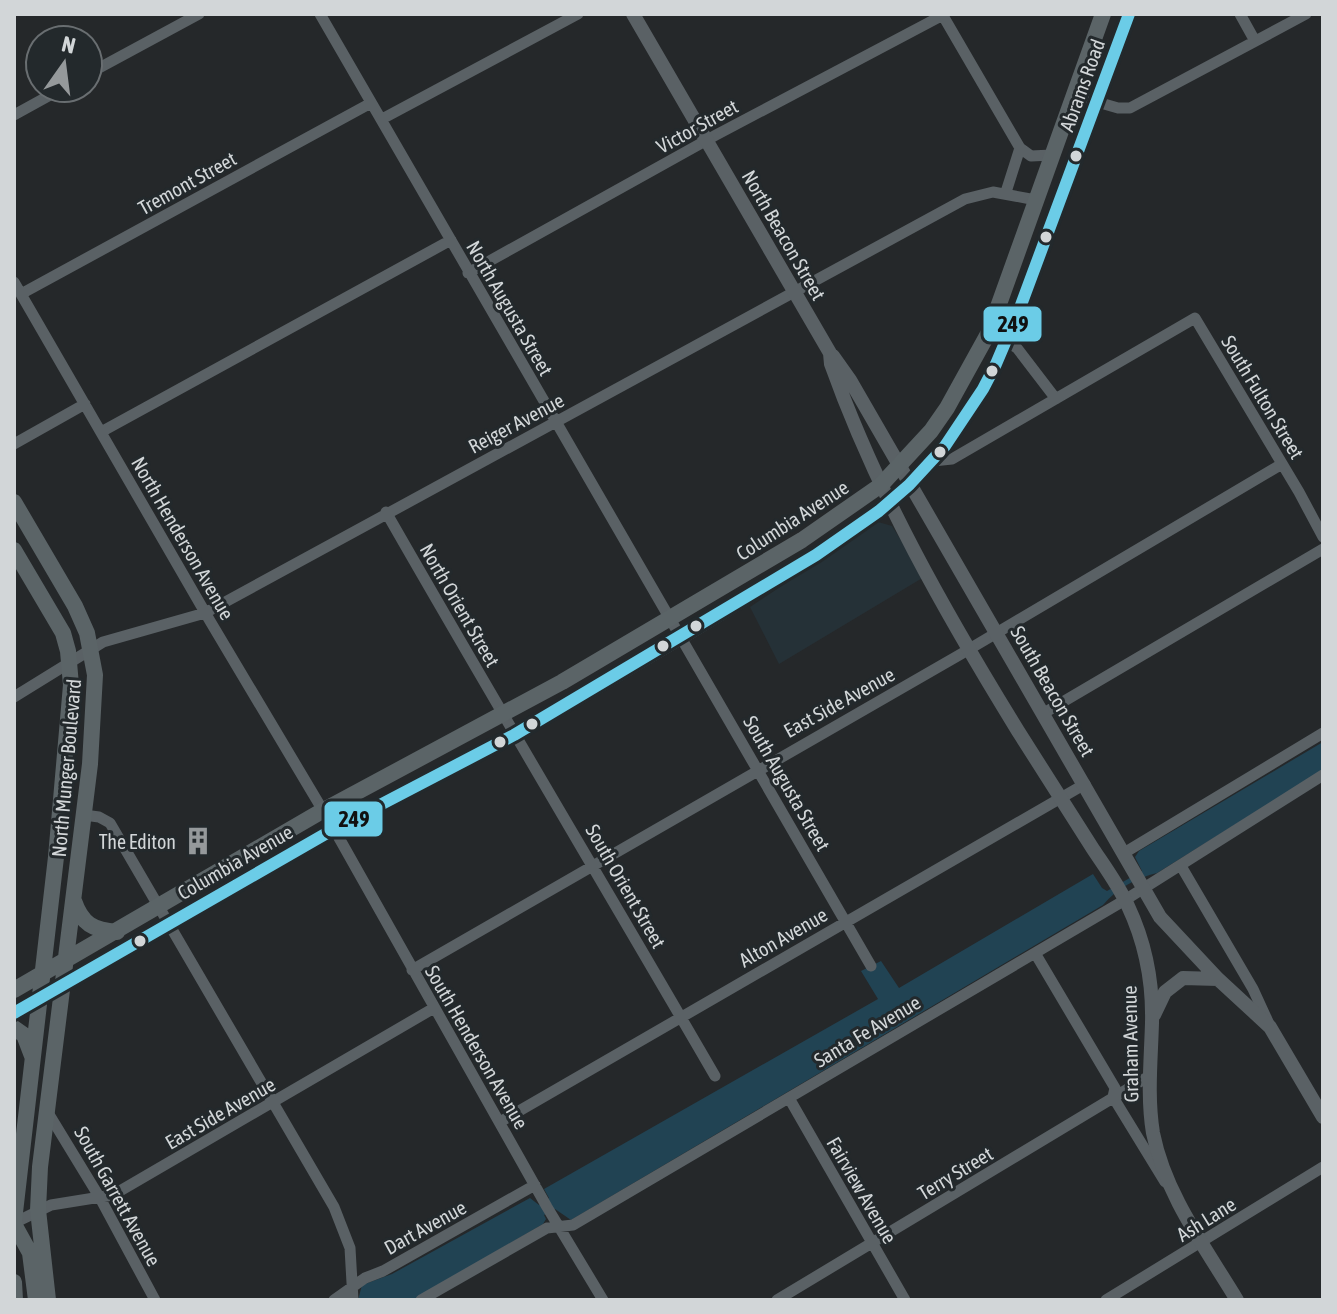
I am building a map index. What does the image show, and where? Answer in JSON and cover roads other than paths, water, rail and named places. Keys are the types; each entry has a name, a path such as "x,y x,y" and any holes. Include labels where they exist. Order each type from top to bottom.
{"main road":[{"name":"Abrams Road","path":"881,485 931,431 989,332 1103,14"},
{"name":"Abrams Road","path":"889,502 933,461 983,389 1007,340 1129,14"},
{"path":"1036,200 1061,195"},
{"name":"Columbia Avenue","path":"14,990 322,811 503,716 831,523 881,485"},
{"name":"North Munger Boulevard","path":"14,502 75,606 91,649 95,697 38,1210"},
{"name":"Columbia Avenue","path":"14,1013 334,829 514,735 816,555 889,502"},
{"name":"North Munger Boulevard","path":"14,550 63,633 70,664 69,729 25,1132"},
{"path":"73,899 87,924 117,932"},
{"path":"14,1028 24,1035 33,1061"},
{"path":"25,1132 17,1172 14,1223 30,1253 36,1300"},
{"path":"25,1132 31,1144 30,1187 38,1210 48,1300"},
{"path":"14,1282 15,1300"}],"street":[{"path":"104,65 199,14"},
{"name":"North Augusta Street","path":"320,14 669,619"},
{"path":"382,119 578,14"},
{"name":"North Beacon Street","path":"633,14 830,353 839,387 881,485"},
{"path":"1240,14 1255,41"},
{"path":"1073,95 1118,108 1142,103 1306,14"},
{"path":"943,15 1020,148 1031,156 1052,155"},
{"name":"Victor Street","path":"468,273 707,140 943,15"},
{"name":"Tremont Street","path":"21,294 371,103"},
{"path":"14,115 34,104"},
{"path":"1006,192 1020,148"},
{"name":"Reiger Avenue","path":"14,697 91,649 116,638 205,613 965,199 981,193 1006,192 1036,200"},
{"path":"101,432 451,240"},
{"name":"North Henderson Avenue","path":"14,282 322,811"},
{"name":"South Fulton Street","path":"1056,399 1195,318 1320,523 1323,537"},
{"path":"933,461 952,459 1056,399 1027,359 1007,340 989,332"},
{"name":"South Beacon Street","path":"830,353 850,380 1160,917 1218,979 1270,1027"},
{"path":"14,444 85,404"},
{"name":"East Side Avenue","path":"412,970 970,649 1282,464"},
{"path":"881,485 970,649 1125,900"},
{"name":"North Orient Street","path":"386,512 503,716"},
{"path":"1044,713 1323,549"},
{"name":"South Augusta Street","path":"669,619 871,966"},
{"name":"South Orient Street","path":"503,716 715,1076"},
{"path":"1124,853 1323,733"},
{"name":"Santa Fe Avenue","path":"421,1300 547,1228 573,1225 1144,889 1321,780"},
{"name":"Alton Avenue","path":"500,1122 1085,784"},
{"name":"South Henderson Avenue","path":"322,811 603,1300"},
{"path":"84,815 99,817 110,823 274,1103 343,1226 350,1248 353,1294"},
{"name":"South Beacon Street","path":"1181,866 1323,1117"},
{"name":"Graham Avenue","path":"1125,900 1145,952 1152,1020 1153,1132 1170,1188"},
{"name":"Graham Avenue","path":"1035,953 1115,1088 1113,1097 1237,1300"},
{"path":"1152,1020 1165,992 1173,984 1183,978 1218,979"},
{"name":"East Side Avenue","path":"14,1223 51,1205 113,1195 434,1008"},
{"name":"Terry Street","path":"777,1300 1151,1075"},
{"name":"Fairview Avenue","path":"789,1098 905,1300"},
{"name":"South Garrett Avenue","path":"47,1110 100,1198 155,1300"},
{"name":"Ash Lane","path":"1106,1300 1323,1167"},
{"name":"Dart Avenue","path":"334,1300 353,1294 365,1278 383,1271 535,1185"}],"place":[{"name":"The Editon","path":"198,841"}]}
